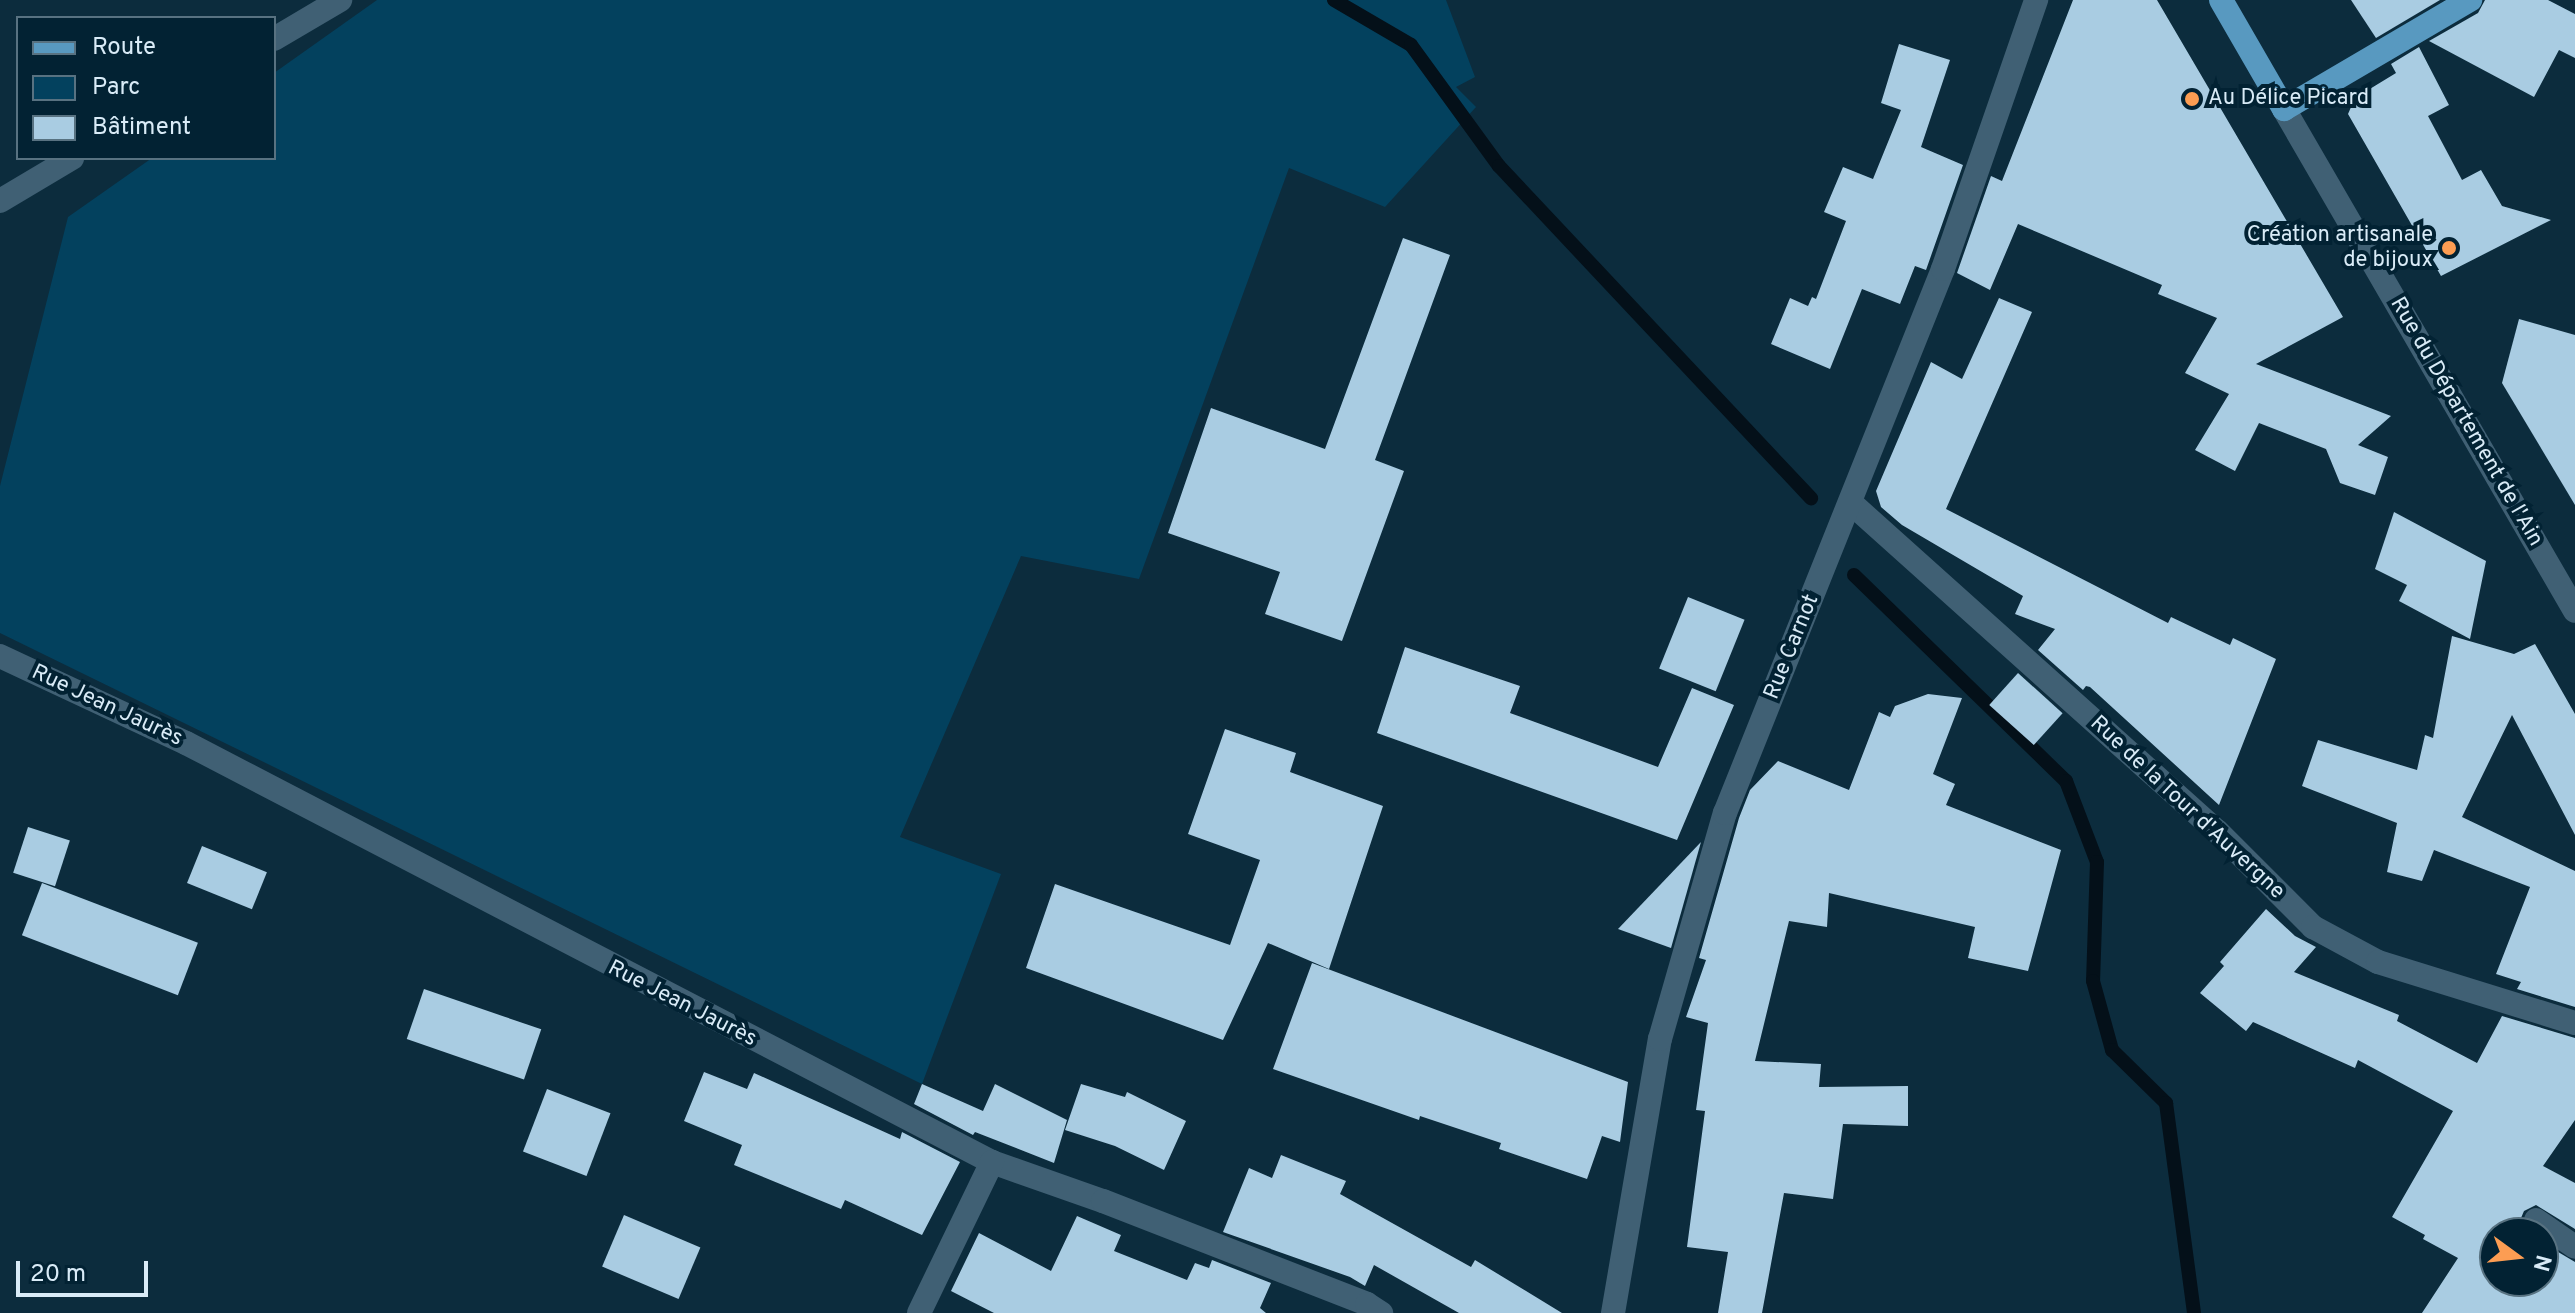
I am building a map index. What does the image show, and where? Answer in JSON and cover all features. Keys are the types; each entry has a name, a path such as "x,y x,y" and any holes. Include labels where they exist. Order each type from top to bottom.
{"main road":[{"path":"2221,0 2284,109 2470,0"}],"street":[{"path":"276,38 340,0"},
{"name":"Rue Carnot","path":"1613,1313 1660,1039 1725,813 1943,269 2036,0"},
{"name":"Rue du Département de l'Ain","path":"2284,109 2575,611"},
{"path":"0,201 69,160"},
{"name":"Rue de la Tour d'Auvergne","path":"1851,503 2217,831 2313,927 2378,962 2575,1023"},
{"name":"Rue Jean Jaurès","path":"0,656 186,743 992,1162 1103,1201 1367,1304 1381,1313"},
{"path":"919,1313 992,1162"}],"green space":[{"path":"377,0 1446,0 1475,77 1456,87 1476,107 1385,207 1289,168 1139,579 1021,556 900,837 1001,874 922,1084 0,633 0,486 68,217 149,160 276,160 276,72"}],"building":[{"path":"2073,0 2157,0 2343,317 2256,364 2391,416 2358,445 2388,457 2375,495 2340,483 2326,449 2259,423 2235,471 2195,450 2229,394 2185,373 2217,318 2158,294 2162,285 2018,224 1990,290 1957,273 1991,176 2002,181"},
{"path":"2351,0 2440,0 2376,38"},
{"path":"2485,0 2548,0 2575,14 2575,58 2559,50 2534,97 2429,41 2478,13"},
{"path":"1899,44 1950,60 1921,147 1963,165 1926,270 1915,266 1900,304 1862,289 1830,369 1771,344 1790,298 1808,306 1812,297 1816,299 1846,221 1824,212 1843,167 1873,179 1901,110 1881,103"},
{"path":"2419,47 2449,105 2428,116 2462,180 2481,170 2502,206 2551,220 2441,276 2348,114 2355,98 2396,73 2391,64"},
{"path":"1403,238 1450,255 1375,460 1404,471 1342,641 1265,614 1280,572 1168,533 1211,408 1325,449"},
{"path":"1999,298 2032,312 1946,509 2168,623 2171,617 2230,645 2233,638 2276,659 2219,805 2090,687 2086,686 2083,690 2038,650 2055,629 2015,614 2023,596 1902,525 1881,507 1876,491 1931,362 1962,379"},
{"path":"2519,319 2575,335 2575,505 2502,383"},
{"path":"2394,512 2486,561 2470,639 2399,601 2407,585 2375,569"},
{"path":"1688,597 1745,620 1716,691 1659,668"},
{"path":"2452,636 2514,654 2535,644 2575,714 2575,835 2512,715 2462,817 2575,871 2575,1007 2517,989 2521,982 2496,974 2530,887 2434,850 2422,881 2387,872 2397,823 2302,786 2318,740 2417,770 2425,735 2433,738"},
{"path":"1405,647 1520,686 1510,713 1658,767 1692,688 1734,705 1677,840 1377,733"},
{"path":"2018,673 2063,713 2034,745 1989,705"},
{"path":"1928,694 1962,698 1933,774 1955,784 1946,805 2061,850 2028,971 1968,958 1975,927 1829,893 1827,927 1789,921 1755,1061 1821,1064 1819,1087 1908,1086 1908,1126 1843,1124 1833,1199 1784,1193 1762,1313 1718,1313 1728,1252 1687,1247 1705,1111 1696,1110 1708,1023 1686,1017 1706,960 1699,958 1739,818 1750,790 1778,761 1849,790 1879,712 1890,717 1895,706"},
{"path":"1225,729 1296,753 1290,772 1383,806 1329,969 1268,943 1223,1040 1026,968 1055,884 1230,945 1260,860 1188,834"},
{"path":"28,827 70,841 55,886 13,873"},
{"path":"1701,842 1671,948 1618,929"},
{"path":"202,846 267,872 252,909 187,883"},
{"path":"42,883 198,943 178,995 22,935"},
{"path":"2266,909 2295,936 2316,947 2294,972 2399,1015 2397,1021 2477,1063 2502,1016 2575,1038 2575,1120 2543,1166 2575,1183 2575,1229 2536,1205 2524,1211 2521,1217 2479,1217 2479,1297 2559,1297 2559,1252 2575,1262 2575,1313 2422,1313 2458,1258 2392,1217 2453,1111 2358,1060 2355,1068 2253,1022 2246,1031 2200,993 2224,966 2220,962"},
{"path":"1312,963 1628,1082 1620,1142 1602,1136 1587,1179 1499,1149 1501,1143 1420,1116 1419,1120 1273,1069"},
{"path":"424,989 541,1029 524,1079 407,1039"},
{"path":"704,1072 747,1089 754,1073 900,1139 902,1132 960,1162 922,1235 845,1200 841,1209 734,1165 742,1145 684,1121"},
{"path":"922,1084 983,1111 995,1084 1067,1120 1054,1163 975,1132 973,1135 914,1104"},
{"path":"1081,1084 1125,1097 1127,1092 1186,1121 1164,1170 1115,1146 1065,1130"},
{"path":"547,1089 610,1113 586,1176 523,1152"},
{"path":"1281,1155 1346,1181 1340,1194 1471,1267 1475,1260 1562,1313 1459,1313 1374,1265 1365,1286 1350,1277 1223,1232 1249,1168 1272,1178"},
{"path":"624,1215 700,1247 679,1299 602,1267"},
{"path":"1077,1216 1121,1235 1114,1251 1187,1280 1195,1263 1209,1268 1212,1260 1271,1283 1260,1308 1266,1313 994,1313 951,1291 979,1233 1051,1271"}],"waterway":[{"path":"1334,0 1411,45 1499,166 1811,498"},
{"path":"1854,575 2066,781 2097,862 2093,981 2112,1050 2166,1103 2194,1313"}],"place":[{"name":"Au Délice Picard","path":"2192,99"},
{"name":"Création artisanale de bijoux","path":"2449,248"}]}
